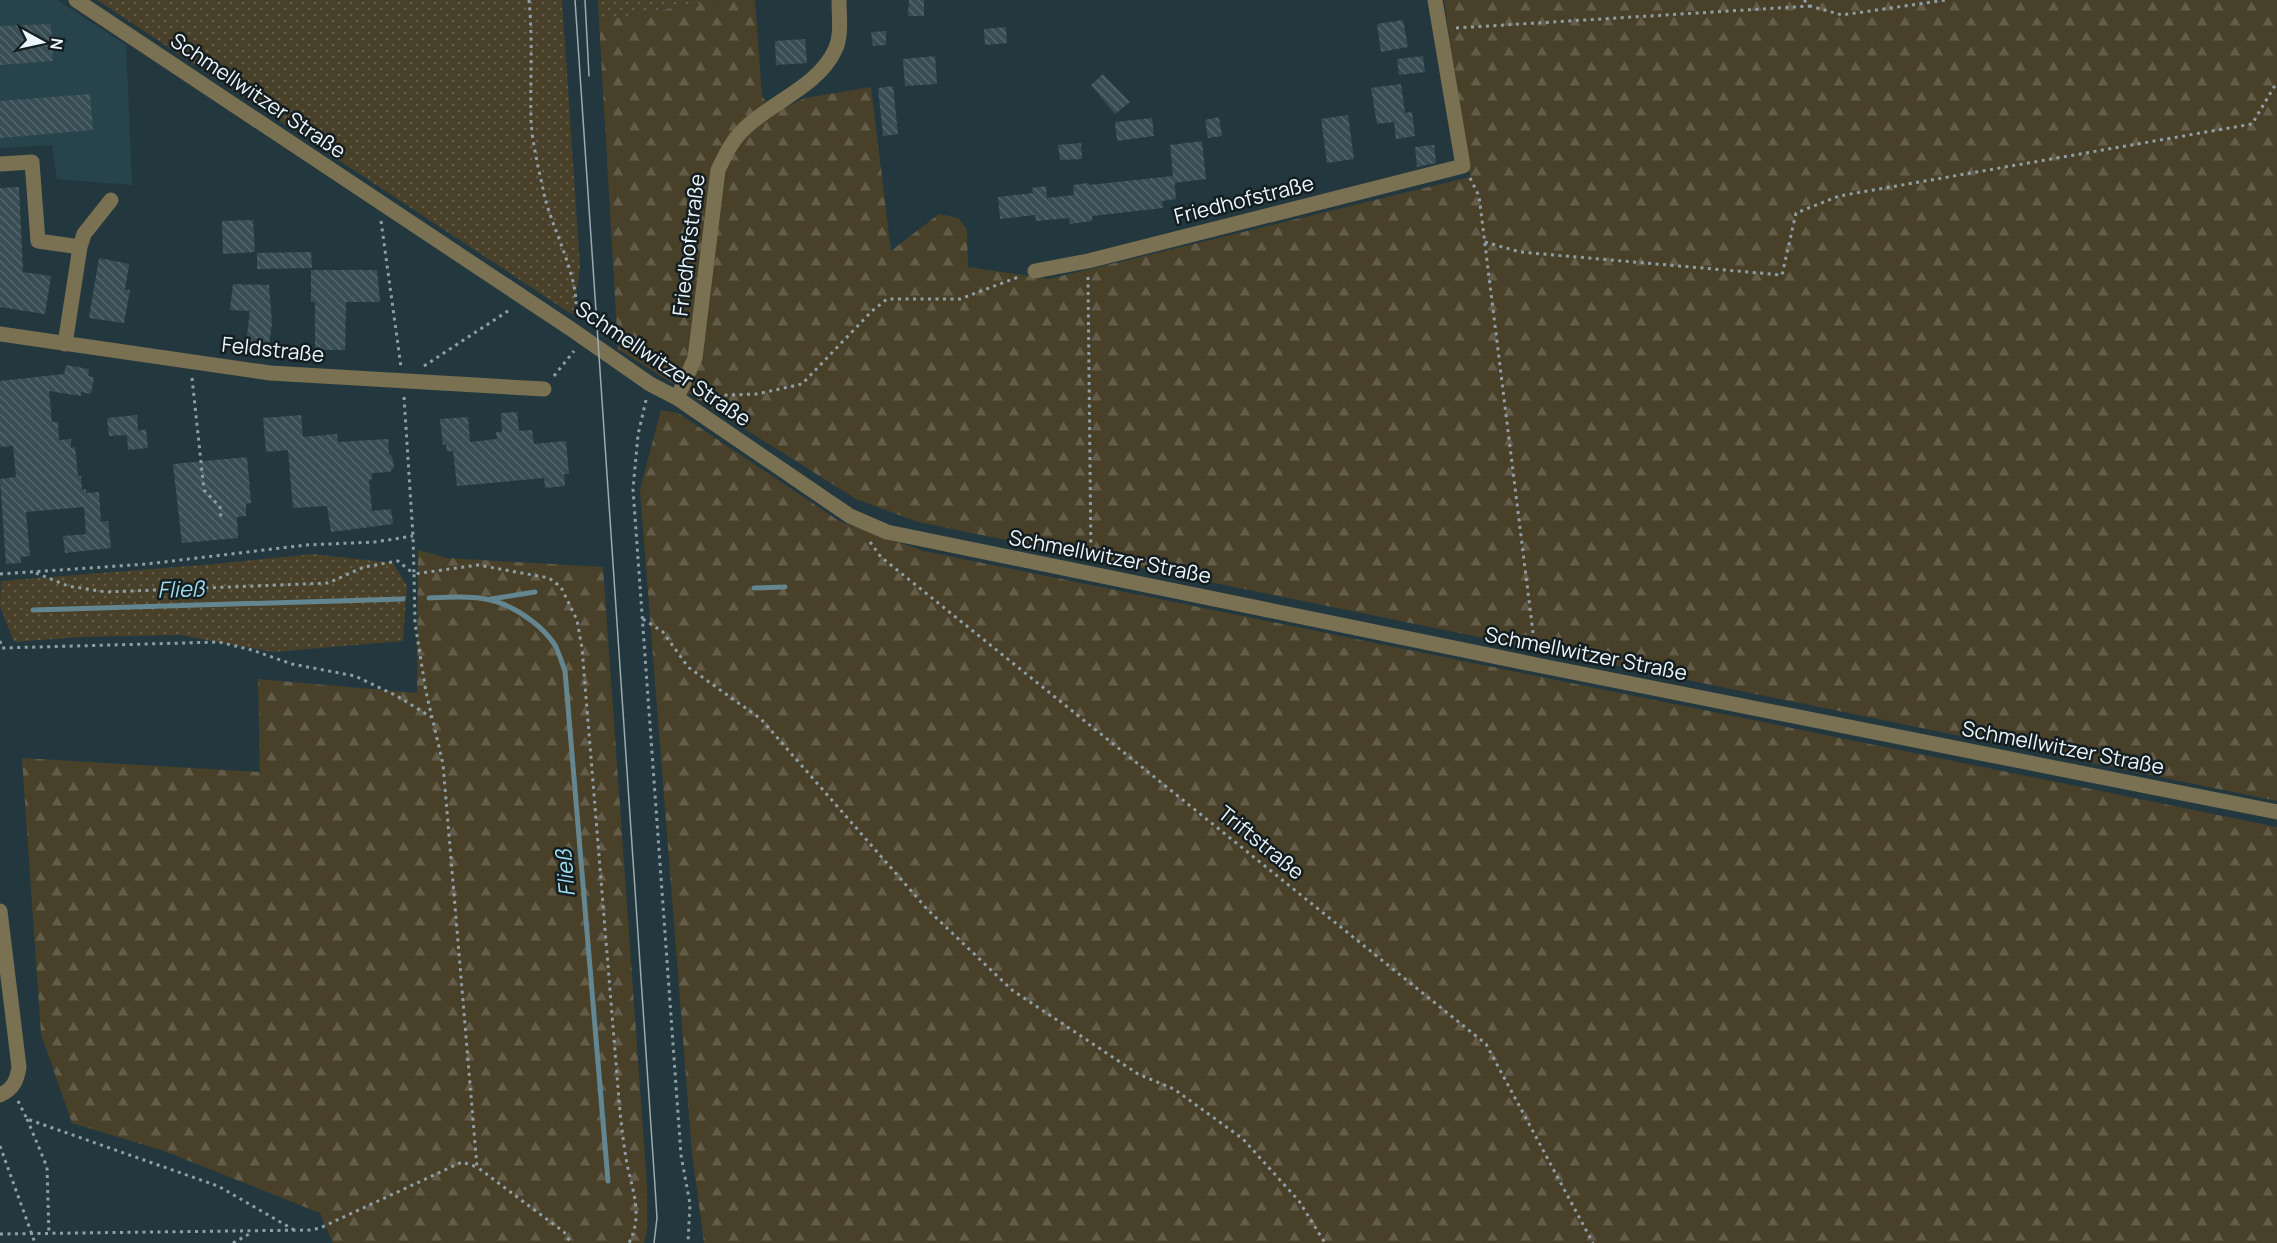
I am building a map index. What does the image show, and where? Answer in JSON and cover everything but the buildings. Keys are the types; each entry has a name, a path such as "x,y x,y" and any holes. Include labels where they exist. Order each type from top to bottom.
{"street":[{"name":"Schmellwitzer Straße","path":"76,0 585,338 650,384 677,398 850,516 887,532 1538,666 2277,812"},
{"name":"Friedhofstraße","path":"677,398 696,358 718,170 730,145 743,130 823,70 836,49 839,31 839,0"},
{"path":"1435,0 1463,166"},
{"path":"0,164 32,162 38,242 80,247"},
{"name":"Friedhofstraße","path":"1035,271 1088,261 1463,166"},
{"path":"65,344 84,234 111,200"},
{"name":"Feldstraße","path":"0,334 270,373 544,389"},
{"path":"0,911 19,1067 18,1079 6,1092"}],"path":[{"path":"529,0 532,39 531,123 545,199 571,276 577,304 571,329"},
{"path":"1804,0 1810,6"},
{"path":"1439,29 1810,6 1842,15 1946,0"},
{"path":"1485,242 1520,252 1782,275 1796,213 1828,200 1839,196 2252,124 2277,82"},
{"path":"1463,166 1479,196 1538,666"},
{"path":"378,201 403,381 413,536 415,623 443,764 477,1167"},
{"path":"1088,261 1091,575"},
{"path":"677,398 758,394 802,384 872,311 887,299 960,299 1035,271"},
{"path":"403,381 482,326 528,301"},
{"path":"544,389 585,338"},
{"path":"190,362 204,490 220,507 221,518"},
{"path":"650,384 638,435 633,489 681,1155 690,1204 688,1243"},
{"path":"0,574 147,564 306,545 375,542 413,536"},
{"name":"Triftstraße","path":"869,541 881,557 1486,1044 1593,1243"},
{"path":"36,573 68,586 106,592 328,583 364,567 398,561 414,574 478,565 549,578 561,587 577,620 582,648 620,1112 627,1164 637,1205 636,1228 629,1243"},
{"path":"643,619 663,632 687,667 761,719 927,909 1011,990 1138,1074 1174,1089 1243,1139 1299,1201 1325,1243"},
{"path":"0,641 2,648 219,642 292,663 355,676 397,696 432,717"},
{"path":"6,1092 27,1119 47,1167 49,1235"},
{"path":"27,1119 218,1186 297,1232"},
{"path":"0,1146 35,1243"},
{"path":"0,1234 297,1232 320,1228 462,1162 477,1167 564,1232 571,1243"},
{"path":"233,1243 252,1232"}],"shaded area":[{"path":"0,0 57,0 126,45 132,185 57,179 52,145 0,148"}],"green space":[{"path":"97,0 562,0 580,267 573,315"},
{"path":"598,0 720,0 599,21"},
{"path":"720,0 755,0 762,96 773,113 805,98 871,87 891,251 939,214 958,218 967,229 968,267 1049,279 1470,177 1444,0 2277,0 2277,801 918,522 856,499 618,349 599,21"},
{"path":"661,410 678,413 839,521 924,551 2277,827 2277,1243 704,1243 692,1153 640,490"},
{"path":"418,550 447,558 603,567 647,1187 647,1231 644,1243 333,1243 320,1213 164,1151 72,1123 41,1034 22,758 260,772 258,679 417,693"},
{"path":"313,554 393,563 407,586 403,641 273,652 180,635 81,637 14,642 0,606 1,581"}],"waterway":[{"name":"Fließ","path":"754,588 785,587"},
{"name":"Fließ","path":"491,599 535,592"},
{"name":"Fließ","path":"429,598 471,597 495,601 519,612 538,626 553,642 565,671 608,1181"},
{"name":"Fließ","path":"33,610 403,599"}],"tram line":[{"path":"575,0 655,1186 657,1218 654,1243"},
{"path":"585,0 589,76"}]}
